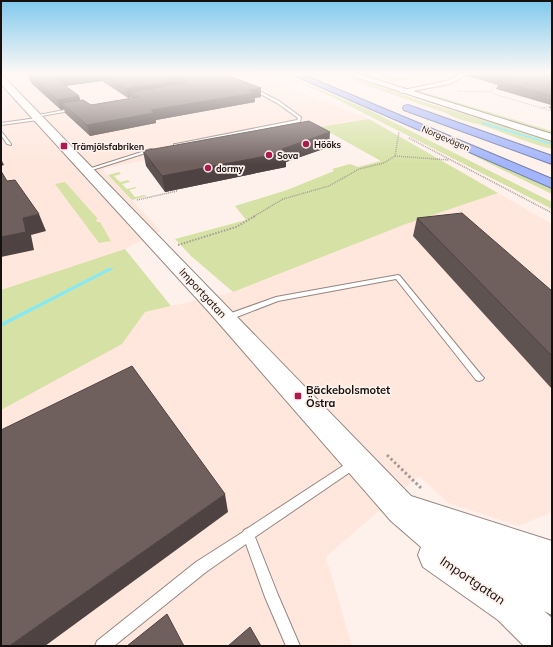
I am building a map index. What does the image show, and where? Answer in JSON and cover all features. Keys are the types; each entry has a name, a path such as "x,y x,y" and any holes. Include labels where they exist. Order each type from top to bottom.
{"highway":[{"path":"360,104 552,198"},
{"name":"Norgevägen","path":"369,104 552,184"},
{"name":"Norgevägen","path":"388,104 552,173"},
{"path":"392,104 427,114 552,160"}],"street":[{"name":"Importgatan","path":"24,104 226,318 357,461 412,500 457,555 552,596"},
{"path":"444,104 552,138"},
{"path":"412,500 446,522 519,549 552,559"},
{"name":"Importgatan","path":"412,500 410,528 424,546 467,578 511,607 552,644"}],"lane":[{"path":"174,146 299,121 300,118 281,104"},
{"path":"1,124 84,108"},
{"path":"1,132 9,144"},
{"path":"87,170 96,166 159,149"},
{"path":"226,318 276,299 398,277 480,378"},
{"path":"102,646 201,567 357,461"},
{"path":"248,534 272,597 293,646"}],"path":[{"path":"529,104 552,111"},
{"path":"541,108 552,106"},
{"path":"395,156 399,132"},
{"path":"406,136 552,213"},
{"path":"179,251 174,246 236,227 283,199 329,186 359,169 384,163 395,156 452,160"},
{"path":"131,202 177,191"},
{"path":"382,450 412,500"}],"shaded area":[{"path":"1,104 331,104 369,119 205,148 102,169 161,231 103,258 1,290"},
{"path":"498,193 552,224 552,512 519,526 448,503 419,476 326,557 352,646 1,646 1,410 122,344 145,312 233,292 406,224"}],"green space":[{"path":"346,104 355,104 369,110 552,202 552,209"},
{"path":"420,104 431,104 552,141 552,149 481,125 458,119"},
{"path":"452,104 463,104 552,131 552,136"},
{"path":"369,119 498,193 406,224 233,292 191,256 175,239 246,220 235,206 287,190 334,171 332,169 350,164 358,167 381,161 320,127"},
{"path":"453,144 552,189 552,194 452,145"},
{"path":"119,172 121,174 114,176 120,182 128,180 130,182 122,184 127,189 137,188 129,190 135,197 144,195 147,196 132,200 108,175"},
{"path":"65,182 98,219 96,220 97,222 100,222 111,241 99,243 55,184"},
{"path":"125,249 171,306 145,312 122,344 1,410 1,290"}],"building":[{"path":"63,104 187,104 151,110 154,113 87,125"},
{"path":"309,121 330,132 282,149 287,152 162,176 143,151"},
{"path":"1,171 7,181 15,180 39,214 23,218 26,232 1,237"},
{"path":"462,213 552,291 552,356 417,218"},
{"path":"132,366 225,494 9,646 1,646 1,430"},
{"path":"167,614 184,646 127,646"},
{"path":"250,627 261,646 228,646"}],"waterway":[{"path":"483,123 552,144"},
{"path":"1,325 111,269"}],"place":[{"name":"Hööks","path":"306,144"},
{"name":"Trämjölsfabriken","path":"64,146"},
{"name":"Sova","path":"269,155"},
{"name":"dormy","path":"208,168"},
{"name":"Bäckebolsmotet Östra","path":"298,396"}]}
